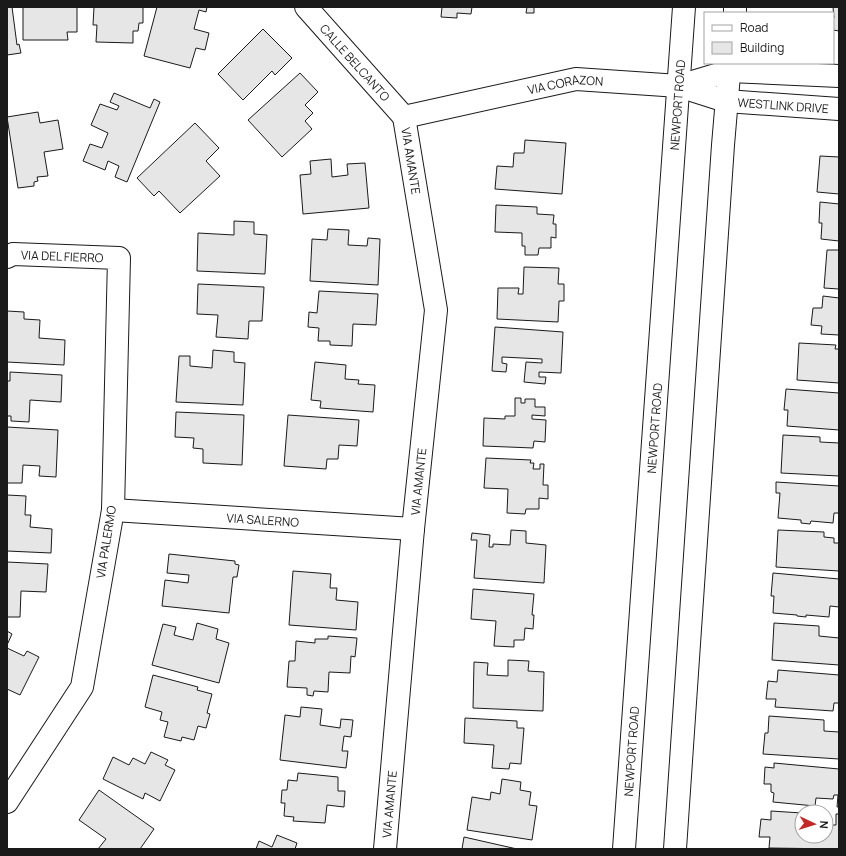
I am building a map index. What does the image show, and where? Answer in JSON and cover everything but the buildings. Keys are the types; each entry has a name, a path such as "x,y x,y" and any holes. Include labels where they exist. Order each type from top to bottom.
{"street":[{"name":"CALLE BELCANTO","path":"306,7 404,117"},
{"name":"NEWPORT ROAD","path":"624,849 684,7"},
{"path":"676,849 726,101 730,67"},
{"path":"679,86 730,67 839,76"},
{"name":"VIA CORAZON","path":"404,117 576,79 679,86 726,101"},
{"name":"WESTLINK DRIVE","path":"726,101 839,109"},
{"name":"VIA AMANTE","path":"385,849 413,529 436,310 404,117"},
{"name":"VIA DEL FIERRO","path":"7,257 13,254 119,258"},
{"name":"VIA PALERMO","path":"7,802 82,686 113,510 119,258"},
{"name":"VIA SALERNO","path":"113,510 413,529"}]}
